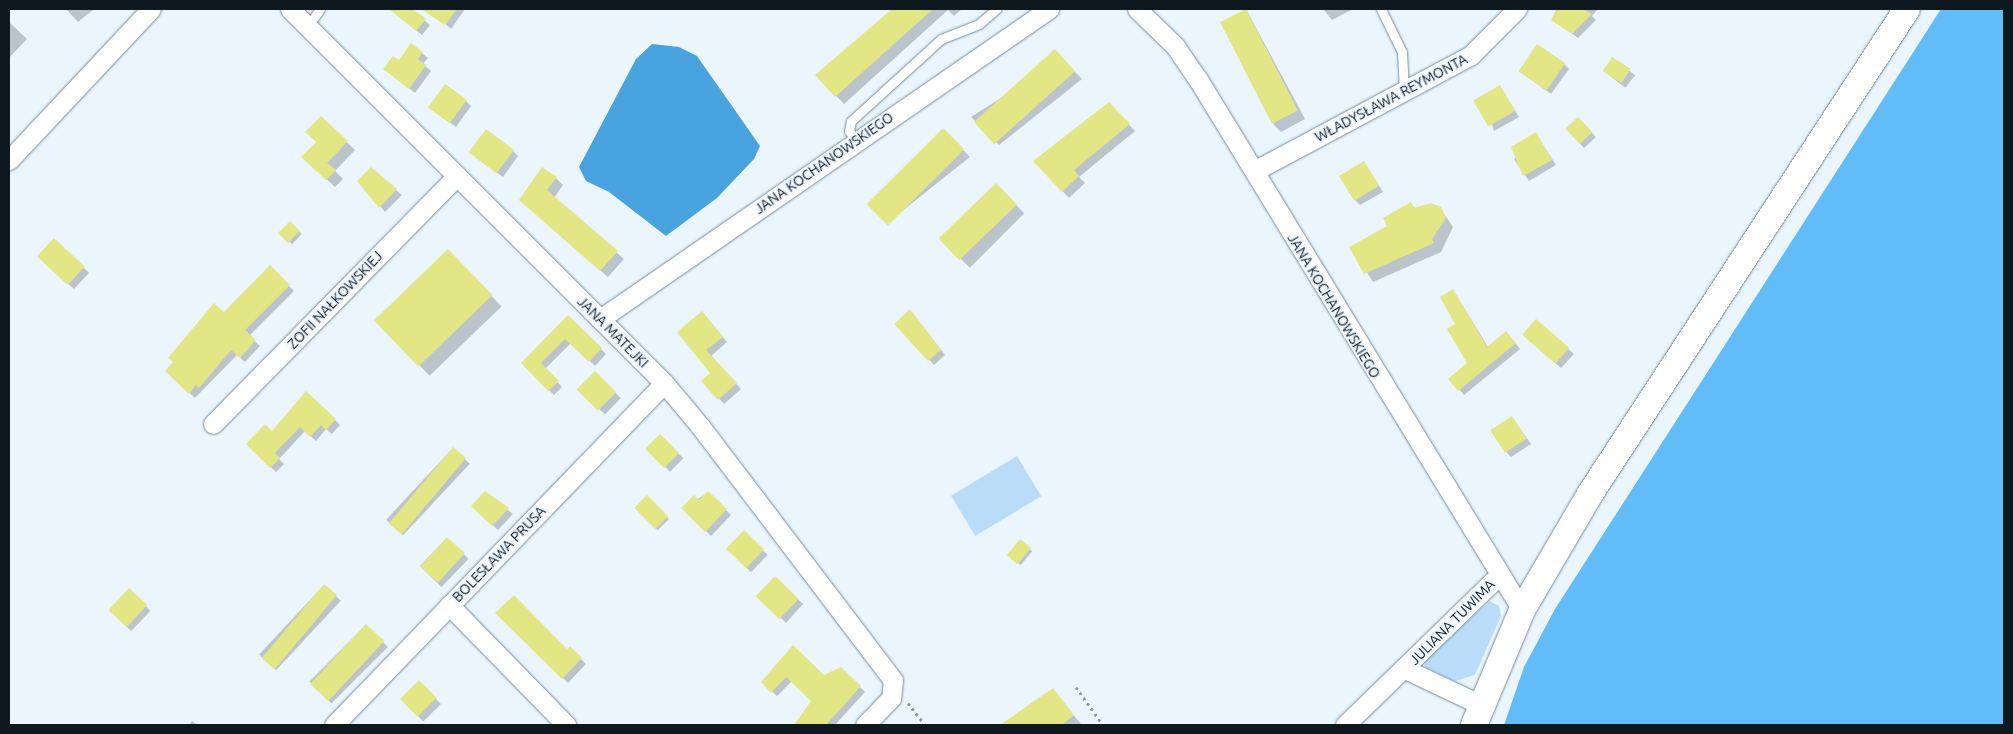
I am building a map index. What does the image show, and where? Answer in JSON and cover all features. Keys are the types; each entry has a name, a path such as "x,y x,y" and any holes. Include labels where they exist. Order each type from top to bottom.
{"main road":[{"path":"1478,715 1522,610 1590,494 1907,9"}],"street":[{"path":"9,160 152,9"},
{"name":"JANA MATEJKI","path":"290,9 664,383 894,687"},
{"name":"JANA KOCHANOWSKIEGO","path":"600,319 1049,9"},
{"name":"JANA KOCHANOWSKIEGO","path":"1137,9 1175,46 1254,171 1498,576 1522,610"},
{"name":"WŁADYSŁAWA REYMONTA","path":"1254,171 1404,93 1483,47 1516,9"},
{"name":"ZOFII NAŁKOWSKIEJ","path":"213,424 457,176"},
{"name":"BOLESŁAWA PRUSA","path":"334,725 664,383"},
{"name":"JULIANA TUWIMA","path":"1345,725 1405,669 1498,576"},
{"path":"450,605 566,725"},
{"name":"JULIANA TUWIMA","path":"1405,669 1478,715"},
{"path":"865,725 894,687"}],"lane":[{"path":"308,26 320,9"},
{"path":"856,141 849,130 851,121 941,39 979,24 996,9"},
{"path":"1381,9 1402,52 1404,93"}],"path":[{"path":"894,687 925,725"},
{"path":"1076,687 1103,725"}],"shaded area":[{"path":"1941,9 2004,9 2004,725 1504,725 1524,667 1555,609"},
{"path":"652,44 679,47 697,56 760,146 754,159 717,198 666,236 609,192 586,181 579,167 636,59"},
{"path":"1017,456 1041,496 975,536 951,496"},
{"path":"1490,601 1499,606 1501,616 1475,675 1455,681 1425,667 1424,660"}],"building":[{"path":"389,9 413,9 426,19 416,31"},
{"path":"421,9 457,9 445,25"},
{"path":"892,9 933,9 835,97 815,75"},
{"path":"1246,9 1298,111 1272,124 1220,22"},
{"path":"1558,9 1583,9 1592,14 1572,34 1551,20"},
{"path":"411,43 423,52 418,59 426,65 409,89 383,69 393,56 399,60"},
{"path":"1537,44 1565,63 1547,90 1519,71"},
{"path":"1055,49 1075,71 994,144 974,122"},
{"path":"1612,57 1631,69 1622,83 1603,71"},
{"path":"445,84 467,100 450,123 428,107"},
{"path":"1500,85 1515,111 1488,126 1473,100"},
{"path":"1109,102 1130,124 1074,170 1079,176 1062,192 1033,161"},
{"path":"321,116 348,141 327,163 336,170 326,180 301,157 316,142 305,132"},
{"path":"1578,117 1592,132 1580,144 1566,129"},
{"path":"943,128 964,149 888,226 867,204"},
{"path":"486,129 514,150 496,173 469,152"},
{"path":"1536,132 1552,160 1523,176 1511,147"},
{"path":"1364,161 1379,186 1354,201 1339,176"},
{"path":"371,167 397,189 379,208 357,181"},
{"path":"542,167 557,177 547,190 618,251 600,271 519,200"},
{"path":"996,183 1017,205 959,260 938,239"},
{"path":"1411,202 1414,208 1431,203 1441,207 1446,218 1432,239 1434,243 1364,274 1349,247 1387,226 1383,218"},
{"path":"290,221 300,231 288,243 278,233"},
{"path":"54,238 85,267 68,285 37,256"},
{"path":"448,249 492,295 418,367 374,321"},
{"path":"270,265 290,285 245,330 256,340 240,358 231,350 199,388 196,385 189,394 165,371 173,362 168,358 214,303 224,312"},
{"path":"1453,289 1487,347 1506,331 1516,343 1458,391 1448,379 1467,363 1447,329 1455,324 1440,297"},
{"path":"910,309 941,350 928,361 894,324"},
{"path":"702,311 723,337 706,350 737,383 718,400 701,381 710,373 677,332"},
{"path":"568,315 602,348 589,362 565,339 541,363 559,381 548,391 521,363"},
{"path":"1536,319 1569,348 1555,364 1522,335"},
{"path":"595,371 616,392 598,411 577,389"},
{"path":"306,391 336,419 326,430 321,425 310,437 300,427 275,453 280,458 270,468 246,444 265,424 272,431"},
{"path":"1512,416 1527,439 1505,453 1490,430"},
{"path":"660,434 679,453 664,468 645,449"},
{"path":"453,447 466,458 402,535 389,524"},
{"path":"485,491 509,508 492,526 471,506"},
{"path":"708,491 727,509 705,532 681,508 694,495 699,500"},
{"path":"647,495 668,516 655,529 634,508"},
{"path":"744,530 764,549 746,568 726,549"},
{"path":"447,537 465,553 438,583 420,567"},
{"path":"1020,539 1031,548 1018,564 1007,555"},
{"path":"775,576 799,599 779,619 756,596"},
{"path":"324,584 337,595 275,669 262,658"},
{"path":"129,588 147,605 127,627 109,610"},
{"path":"514,595 567,649 570,646 582,658 562,679 495,613"},
{"path":"366,624 384,641 328,701 310,684"},
{"path":"793,645 824,675 841,667 861,686 826,725 794,725 811,701 786,677 771,693 761,682"},
{"path":"419,680 437,698 418,717 400,699"},
{"path":"1053,688 1074,715 1062,725 1000,725"}]}
